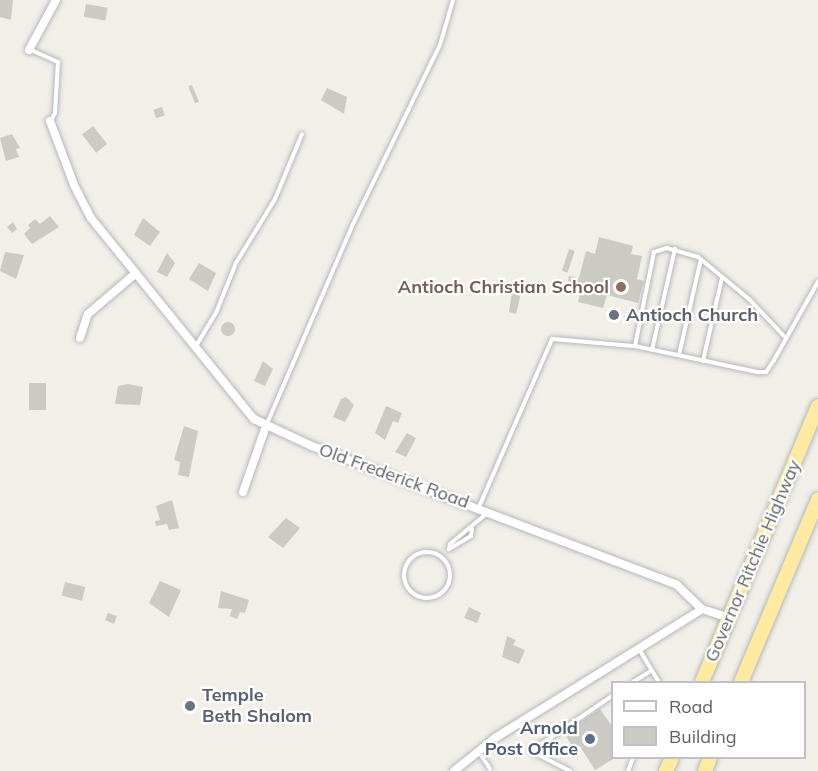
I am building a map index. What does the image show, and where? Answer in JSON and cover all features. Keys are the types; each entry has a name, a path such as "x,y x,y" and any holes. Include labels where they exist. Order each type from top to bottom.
{"highway":[{"name":"Governor Ritchie Highway","path":"702,681 818,406"},
{"name":"Governor Ritchie Highway","path":"741,681 818,500"}],"street":[{"path":"29,50 56,0"},
{"name":"Old Frederick Road","path":"50,121 81,200 244,409 266,426 676,584 702,609"},
{"path":"80,338 88,314 136,273"},
{"path":"243,492 266,426"},
{"path":"454,771 478,751 702,609 729,618"}],"lane":[{"path":"266,426 271,407 353,224 440,45 453,0"},
{"path":"29,50 58,62 56,113 50,121"},
{"path":"196,346 216,313 236,263 275,199 302,134"},
{"path":"652,350 675,249"},
{"path":"635,346 654,252 675,249 701,259 784,336"},
{"path":"679,355 701,259"},
{"path":"703,361 722,278"},
{"path":"479,507 552,339 635,346 766,372 784,336 818,282"},
{"path":"441,557 449,549 450,544 472,529 489,511"},
{"path":"428,552 441,557 449,570 447,585 436,596 414,594 405,582 408,561 428,552"},
{"path":"639,649 658,681"},
{"path":"635,681 652,670"},
{"path":"570,771 531,751 611,697"},
{"path":"478,751 491,770"}],"building":[{"path":"0,0 13,0 11,20 0,17"},
{"path":"86,4 108,8 105,21 84,17"},
{"path":"192,85 199,102 195,103 188,86"},
{"path":"327,88 347,97 344,114 321,100"},
{"path":"162,107 165,116 156,118 153,110"},
{"path":"93,126 107,144 96,153 82,135"},
{"path":"12,134 20,148 16,149 19,157 6,161 0,138"},
{"path":"50,216 59,227 32,244 24,234 30,228 28,225 35,219 40,224"},
{"path":"143,218 160,232 150,246 134,235"},
{"path":"13,222 17,229 12,233 7,227"},
{"path":"599,237 633,246 631,254 642,256 637,279 644,281 638,303 607,295 603,308 578,302 581,289 568,281 569,276 579,278 586,251 595,254"},
{"path":"569,249 575,251 568,273 562,271"},
{"path":"5,252 24,255 16,279 0,271"},
{"path":"167,253 175,263 167,277 157,272"},
{"path":"199,263 216,273 208,291 189,279"},
{"path":"513,287 522,289 516,314 509,312 508,317"},
{"path":"228,322 233,324 235,329 233,334 228,336 223,334 221,329 223,324"},
{"path":"263,361 273,369 265,386 254,381"},
{"path":"29,383 46,383 46,410 29,410"},
{"path":"128,384 143,387 140,405 115,404 118,386"},
{"path":"346,397 354,405 345,422 333,417 341,399"},
{"path":"386,406 402,413 398,423 393,421 385,440 375,433"},
{"path":"184,426 198,431 189,477 178,475 180,462 174,460"},
{"path":"407,433 416,438 406,457 395,452"},
{"path":"172,500 179,528 169,530 167,524 156,526 155,521 160,520 156,506"},
{"path":"286,518 300,528 283,548 268,537"},
{"path":"160,581 181,590 169,617 149,603"},
{"path":"65,582 85,587 82,601 62,596"},
{"path":"221,591 249,600 245,613 240,612 237,619 230,616 232,609 218,608"},
{"path":"469,607 481,613 477,623 464,618"},
{"path":"108,613 117,616 114,624 105,620"},
{"path":"507,636 516,640 513,645 525,650 519,664 502,657"},
{"name":"Arnold Post Office","path":"600,709 611,725 611,759 613,759 595,770 579,745 574,749 564,733"}],"place":[{"name":"Antioch Christian School","path":"621,287"},
{"name":"Antioch Church","path":"614,315"},
{"name":"Temple Beth Shalom","path":"190,706"},
{"name":"Arnold Post Office","path":"590,739"}]}
